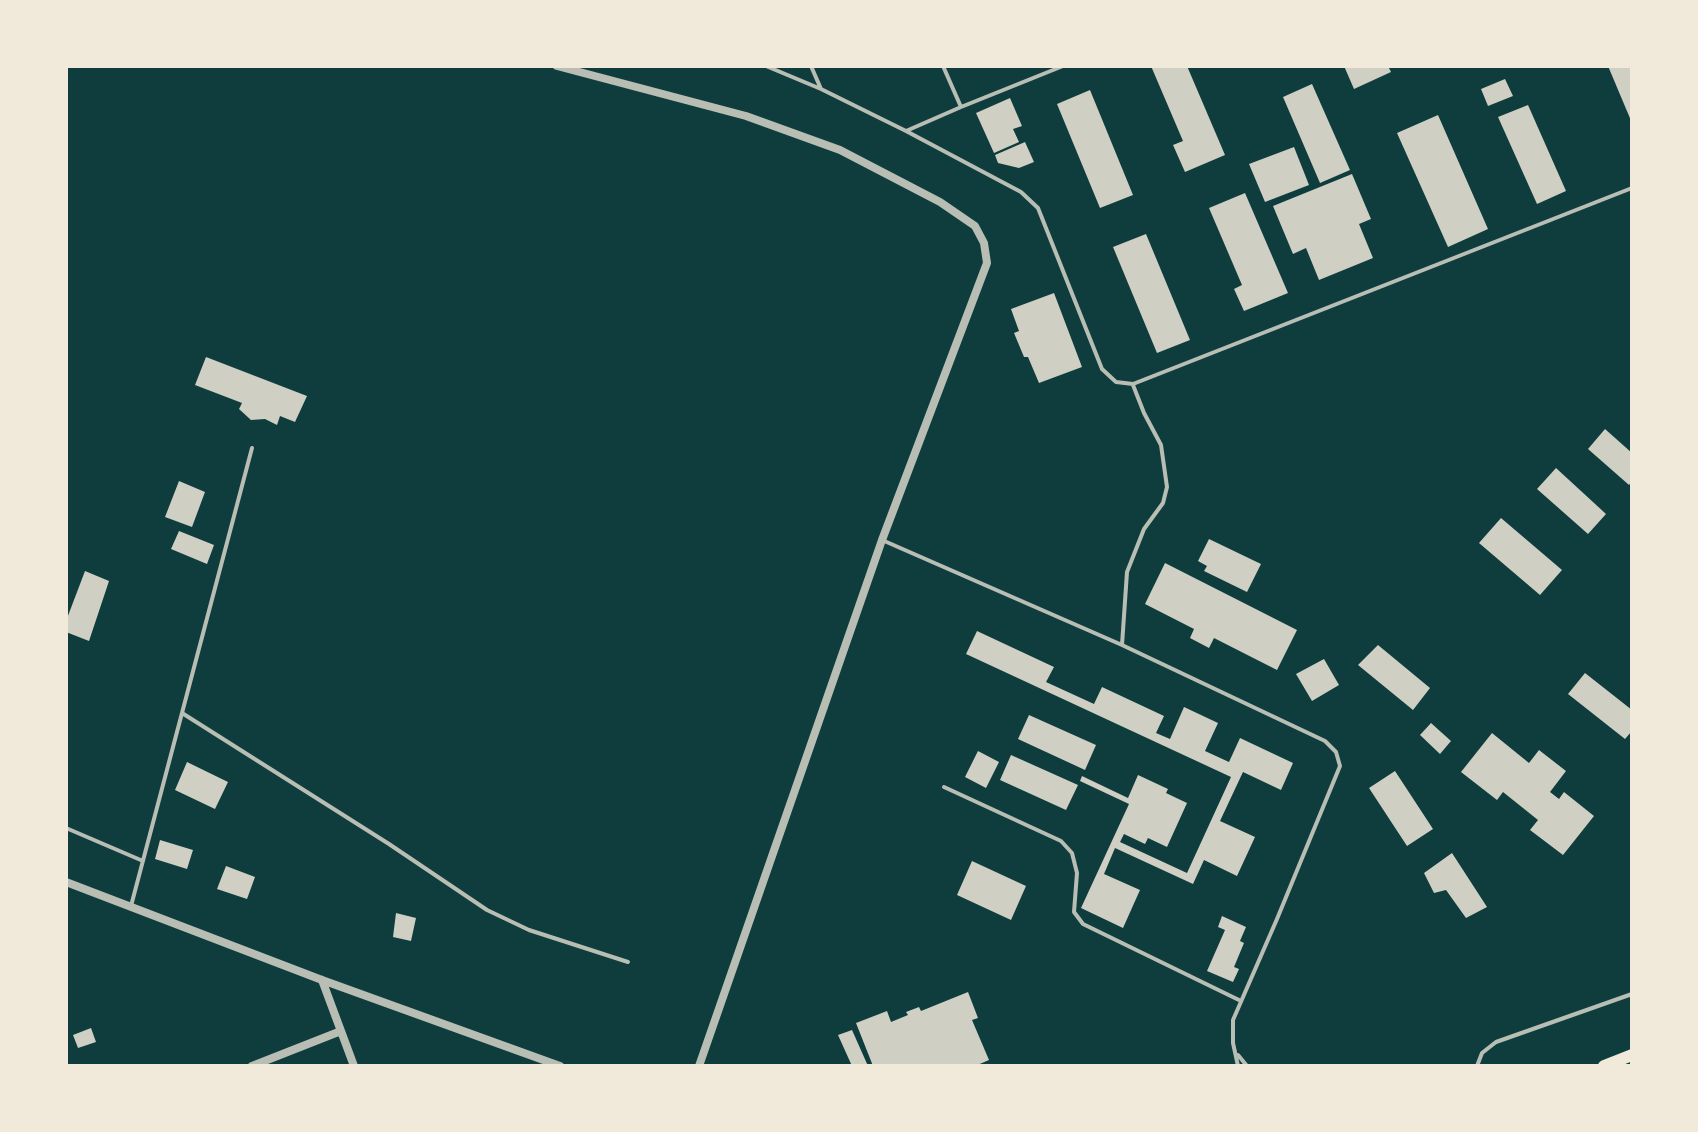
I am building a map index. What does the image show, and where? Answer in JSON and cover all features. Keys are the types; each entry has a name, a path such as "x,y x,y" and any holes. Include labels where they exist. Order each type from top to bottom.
{"main road":[{"path":"1604,1066 1632,1055"}],"street":[{"path":"557,66 746,116 840,150 940,202 975,226 984,243 987,263 882,540 699,1066"},
{"path":"66,882 322,980 560,1066"},
{"path":"322,980 354,1066"},
{"path":"252,1066 341,1031"}],"lane":[{"path":"766,66 821,89 1021,192 1038,208 1102,369 1116,382 1133,384 1632,188"},
{"path":"811,66 821,89"},
{"path":"943,66 961,107"},
{"path":"906,131 1063,66"},
{"path":"1122,645 1127,572 1144,529 1163,503 1167,487 1161,445 1133,384"},
{"path":"131,907 252,448"},
{"path":"882,540 1122,645 1325,741 1336,752 1340,766 1233,1020 1233,1043 1238,1066"},
{"path":"182,713 377,836 487,910 529,930 628,962"},
{"path":"944,787 1061,841 1072,853 1077,873 1074,912 1083,924 1241,1001"},
{"path":"66,828 143,861"},
{"path":"1477,1066 1482,1053 1496,1042 1632,994"},
{"path":"1236,1053 1247,1066"}],"building":[{"path":"1151,66 1187,66 1225,155 1185,172 1173,145 1183,141"},
{"path":"1344,66 1388,66 1391,72 1354,89"},
{"path":"1608,66 1632,66 1632,123"},
{"path":"1505,79 1513,96 1488,106 1481,89"},
{"path":"1312,84 1350,170 1320,183 1283,97"},
{"path":"1090,90 1133,195 1100,208 1057,104"},
{"path":"1010,98 1022,126 1013,129 1019,142 994,153 976,113"},
{"path":"1528,105 1566,191 1537,204 1498,117"},
{"path":"1438,115 1488,229 1448,247 1397,133"},
{"path":"1025,142 1034,162 1019,168 998,163 995,155"},
{"path":"1294,147 1309,185 1265,202 1249,164"},
{"path":"1352,174 1371,219 1359,224 1373,258 1319,280 1306,248 1293,254 1273,206"},
{"path":"1245,193 1288,293 1244,311 1234,289 1242,285 1209,208"},
{"path":"1146,234 1190,340 1157,353 1113,247"},
{"path":"1054,293 1082,367 1039,383 1014,333 1019,331 1011,309"},
{"path":"206,357 307,396 295,422 280,416 277,425 265,419 251,420 239,409 242,403 195,385"},
{"path":"1605,429 1632,453 1632,481 1629,485 1588,449"},
{"path":"1556,468 1606,514 1588,534 1537,489"},
{"path":"179,481 205,492 192,527 165,517"},
{"path":"1501,518 1562,570 1540,595 1479,543"},
{"path":"179,531 214,545 207,564 171,549"},
{"path":"1209,539 1261,564 1247,592 1204,571 1207,566 1198,561"},
{"path":"1165,563 1297,630 1277,670 1214,638 1209,648 1190,638 1194,629 1145,604"},
{"path":"85,571 109,581 89,641 66,632 66,621"},
{"path":"977,631 1054,667 1046,682 1094,704 1102,687 1164,716 1156,733 1170,739 1184,707 1218,723 1205,751 1229,762 1240,738 1293,763 1281,790 1243,772 1220,821 1255,837 1237,876 1204,860 1193,884 1115,848 1104,874 1140,890 1123,928 1081,908 1129,804 1080,781 1082,776 1128,798 1138,775 1168,789 1166,793 1187,803 1167,847 1148,838 1145,844 1124,834 1120,842 1187,873 1231,777 966,654"},
{"path":"1378,645 1430,688 1413,710 1358,665"},
{"path":"1324,659 1339,685 1312,701 1296,674"},
{"path":"1585,673 1632,710 1632,731 1625,739 1568,694"},
{"path":"1029,715 1096,745 1085,770 1018,739"},
{"path":"1431,723 1451,741 1440,754 1420,735"},
{"path":"1492,733 1529,763 1539,750 1566,771 1550,792 1559,799 1564,792 1594,816 1563,855 1530,830 1538,820 1503,792 1497,800 1461,772"},
{"path":"978,751 999,762 986,788 965,777"},
{"path":"1011,755 1078,785 1066,810 1000,780"},
{"path":"187,762 228,782 215,809 175,790"},
{"path":"1395,771 1433,829 1407,846 1369,788"},
{"path":"160,840 193,850 187,869 155,859"},
{"path":"1452,853 1487,907 1466,918 1446,890 1434,893 1424,873"},
{"path":"972,861 1026,886 1011,920 957,895"},
{"path":"226,866 255,877 247,899 217,889"},
{"path":"396,913 416,918 411,941 393,937"},
{"path":"1222,916 1246,927 1240,941 1244,943 1234,967 1239,969 1233,982 1207,971 1225,930 1218,927"},
{"path":"968,992 978,1018 972,1020 989,1060 975,1066 873,1066 856,1023 887,1011 891,1022 908,1015 906,1012 919,1007 921,1011"},
{"path":"91,1028 96,1042 78,1048 73,1035"},
{"path":"852,1030 868,1066 852,1066 838,1035"}]}
